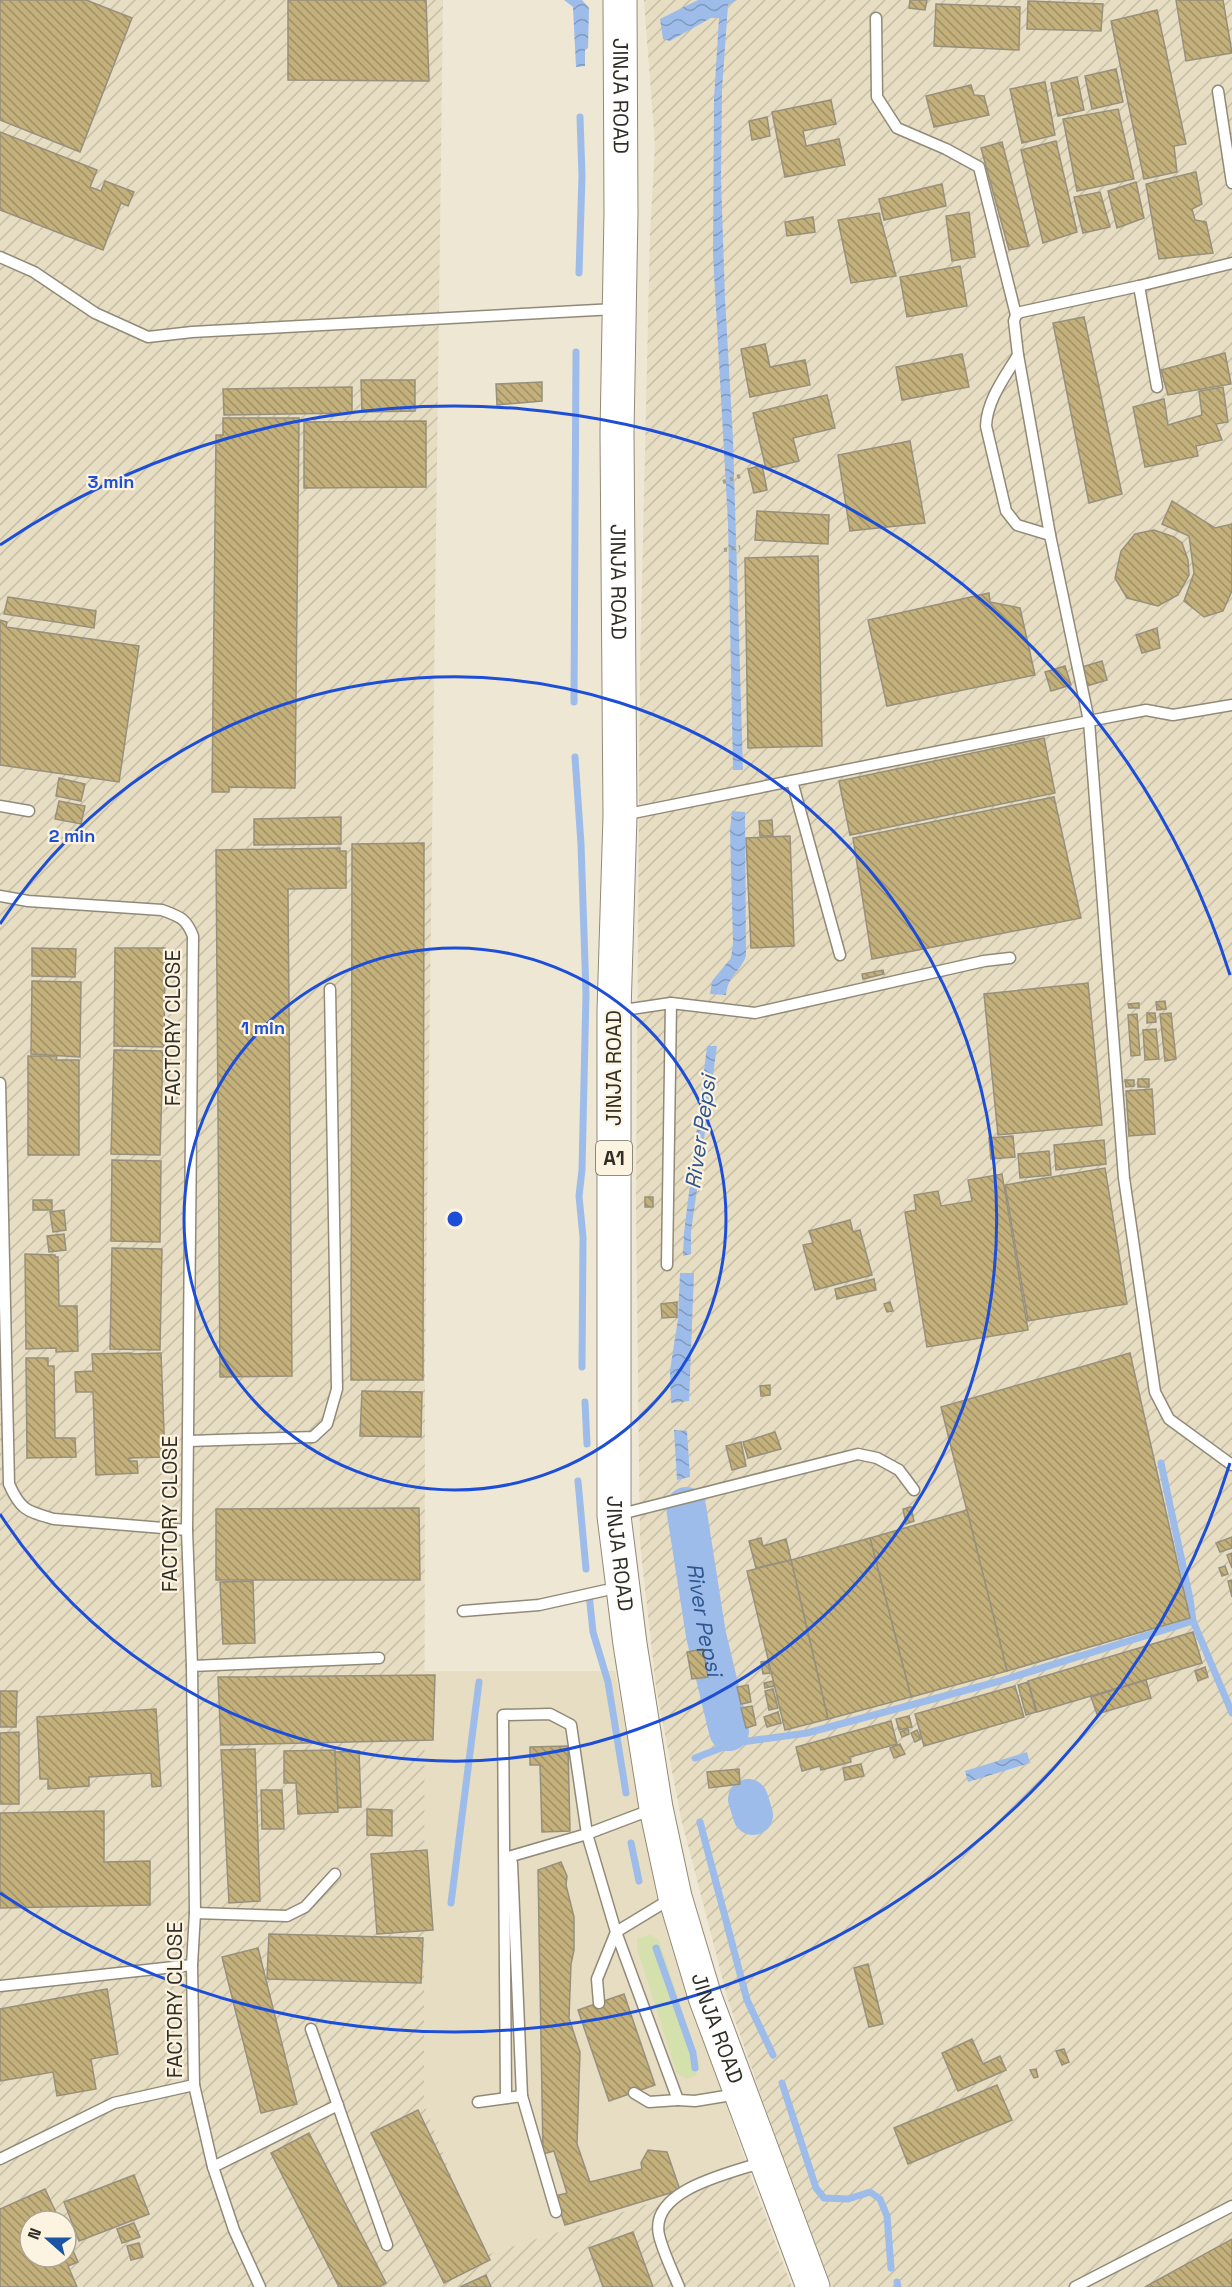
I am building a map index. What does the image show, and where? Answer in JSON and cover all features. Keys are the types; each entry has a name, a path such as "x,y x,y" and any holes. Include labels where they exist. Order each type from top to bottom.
{"highway":[{"name":"JINJA ROAD","path":"620,0 621,213 618,309 620,816 614,1011 614,1516 656,1808 675,1897 705,1997 813,2287"}],"lane":[{"path":"876,18 877,97 897,128 946,149 979,167 1016,315 1014,321 1018,355 1050,536 1089,721 1124,1178 1155,1392 1169,1419 1232,1465"},
{"path":"1218,91 1232,183"},
{"path":"0,257 34,272 95,313 148,337 204,331 618,309"},
{"path":"1016,315 1232,263"},
{"path":"1139,286 1157,387"},
{"path":"1018,355 992,400 986,426 1006,511 1017,525 1050,536"},
{"path":"620,816 1146,710 1173,715 1232,705"},
{"path":"792,781 840,955"},
{"path":"0,806 29,811"},
{"name":"FACTORY CLOSE","path":"0,896 28,901 162,910 188,922 193,936 187,1530 192,1666 195,1913 192,1965 194,2085 213,2167 234,2230 260,2287"},
{"path":"614,1011 671,1003 755,1013 1010,958"},
{"path":"189,1441 313,1437 327,1424 337,1389 330,989"},
{"path":"668,1265 671,1003"},
{"path":"0,1083 9,1484 18,1503 35,1514 54,1519 187,1530"},
{"path":"614,1516 858,1454 877,1458 899,1470 914,1490"},
{"path":"463,1611 539,1605 623,1586"},
{"path":"192,1666 379,1658"},
{"path":"556,2212 522,2096 508,1856 503,1715 550,1714 571,1725 587,1834 616,1932 678,2100"},
{"path":"508,1856 587,1834 656,1808"},
{"path":"506,2098 508,1856"},
{"path":"195,1913 287,1916 305,1907 335,1874"},
{"path":"599,2003 597,1979 616,1932 675,1897"},
{"path":"0,1986 192,1965"},
{"path":"312,2030 387,2245"},
{"path":"0,2159 114,2103 194,2085"},
{"path":"634,2093 649,2102 695,2101 742,2094"},
{"path":"478,2102 522,2096"},
{"path":"213,2167 338,2105"},
{"path":"679,2287 658,2234 664,2209 673,2198 685,2190 767,2160"},
{"path":"1075,2287 1232,2206"}],"path":[{"path":"723,482 740,476"},
{"path":"724,550 741,547"}],"shaded area":[{"path":"0,0 443,0 425,1372 424,2104 483,2256 749,2172 792,2287 0,2287"},
{"path":"644,0 1232,0 1232,2287 831,2287 786,2167 728,2000 681,1818 656,1687 640,1543 636,1206 640,671 650,234 655,145"},
{"path":"424,1671 615,1671 656,1895 749,2172 483,2256 424,2104"}],"green space":[{"path":"650,1935 659,1940 700,2067 695,2076 687,2079 677,2074 637,1948 637,1938"}],"water":[{"path":"564,0 582,0 589,8 585,66 576,67 573,7"},
{"path":"698,0 737,0 728,5 722,89 721,179 733,439 743,770 733,770 728,523 713,255 714,99 719,18 711,18 670,41 663,39 660,19"},
{"path":"732,811 745,812 746,956 731,979 726,995 710,994 712,981 731,958 733,943 730,830"},
{"path":"707,1046 717,1046 691,1232 691,1254 683,1256 684,1233"},
{"path":"680,1273 694,1273 689,1401 671,1403 670,1370 678,1319"},
{"path":"674,1430 687,1431 690,1477 677,1480"},
{"path":"692,1507 715,1617 698,1620 679,1508"},
{"path":"714,1638 735,1731 723,1732 703,1641"},
{"path":"1027,1752 1030,1763 968,1782 965,1771"}],"building":[{"path":"0,0 86,0 132,18 80,152 0,120"},
{"path":"288,0 426,0 429,81 288,80"},
{"path":"910,0 927,0 925,10 909,8"},
{"path":"1176,0 1223,0 1232,53 1186,61"},
{"path":"1028,1 1103,4 1101,31 1027,29"},
{"path":"936,4 1020,7 1019,50 934,46"},
{"path":"1157,10 1186,144 1174,146 1177,172 1144,179 1111,21"},
{"path":"1116,69 1123,102 1092,109 1085,76"},
{"path":"1077,77 1084,110 1058,116 1051,83"},
{"path":"1045,82 1055,135 1022,143 1010,89"},
{"path":"971,85 974,95 984,96 989,115 934,127 926,96"},
{"path":"831,100 836,124 803,131 806,146 839,139 845,165 785,177 772,112"},
{"path":"1118,109 1134,179 1077,191 1063,119"},
{"path":"767,117 770,136 752,140 749,121"},
{"path":"0,132 97,170 90,187 101,191 105,181 134,192 128,206 121,203 103,250 0,210"},
{"path":"1056,141 1077,232 1043,243 1021,150"},
{"path":"1002,142 1029,246 1009,250 981,148"},
{"path":"1196,172 1202,204 1192,209 1195,220 1206,222 1213,253 1159,259 1146,184"},
{"path":"1136,182 1144,218 1117,228 1108,191"},
{"path":"942,184 946,206 884,220 879,199"},
{"path":"1100,192 1110,227 1083,233 1074,197"},
{"path":"969,212 975,257 952,261 946,216"},
{"path":"879,213 896,276 851,283 838,220"},
{"path":"813,217 815,232 787,236 785,222"},
{"path":"960,266 967,306 907,317 900,277"},
{"path":"1084,317 1122,494 1089,503 1053,323"},
{"path":"765,344 770,367 805,360 810,385 750,397 741,349"},
{"path":"1225,353 1231,384 1168,395 1161,370"},
{"path":"962,354 969,387 902,400 896,367"},
{"path":"361,380 415,380 415,411 362,412"},
{"path":"542,382 542,401 497,405 496,384"},
{"path":"352,387 352,413 224,415 223,389"},
{"path":"1223,387 1228,422 1216,424 1222,440 1196,446 1198,456 1145,467 1133,407 1164,399 1168,425 1202,415 1199,391"},
{"path":"827,395 835,428 793,438 799,461 766,469 753,413"},
{"path":"223,418 299,418 295,788 229,787 229,792 212,792 216,435 223,435"},
{"path":"426,421 426,487 304,488 304,422"},
{"path":"910,441 925,523 850,531 838,455"},
{"path":"762,465 767,490 754,493 748,469"},
{"path":"1172,501 1215,528 1232,524 1232,591 1223,611 1204,617 1184,601 1194,573 1189,536 1162,524"},
{"path":"757,511 829,515 828,544 755,540"},
{"path":"1154,530 1174,537 1182,543 1188,560 1189,575 1178,595 1158,606 1127,598 1115,578 1121,551 1135,534"},
{"path":"818,556 822,746 748,748 745,558"},
{"path":"989,593 990,602 1020,608 1035,675 887,706 868,620"},
{"path":"8,597 96,611 94,628 4,614"},
{"path":"0,620 7,622 6,627 139,646 119,782 0,765"},
{"path":"1157,628 1160,648 1142,653 1136,635"},
{"path":"1102,661 1107,680 1087,686 1082,667"},
{"path":"1065,666 1071,685 1051,691 1045,672"},
{"path":"1044,738 1055,793 850,835 839,781"},
{"path":"59,778 85,784 81,801 56,796"},
{"path":"1054,797 1081,918 872,959 853,838"},
{"path":"59,801 85,806 81,824 55,819"},
{"path":"341,817 341,844 254,845 254,819"},
{"path":"772,820 773,836 760,836 759,821"},
{"path":"790,836 794,946 751,948 746,838"},
{"path":"424,843 423,1380 351,1380 352,844"},
{"path":"340,848 340,851 346,851 346,888 288,889 292,1376 220,1377 216,850"},
{"path":"32,948 76,949 75,977 32,976"},
{"path":"115,948 165,948 164,1047 114,1046"},
{"path":"883,970 884,974 863,979 862,974"},
{"path":"32,981 81,982 80,1057 31,1054"},
{"path":"1088,983 1102,1125 998,1135 984,994"},
{"path":"1165,1001 1166,1009 1157,1010 1156,1002"},
{"path":"1139,1003 1139,1008 1129,1008 1128,1004"},
{"path":"1147,1013 1155,1013 1156,1022 1147,1023"},
{"path":"1171,1013 1176,1059 1165,1061 1160,1014"},
{"path":"1137,1014 1140,1055 1131,1056 1128,1015"},
{"path":"1156,1029 1159,1059 1145,1060 1143,1030"},
{"path":"114,1050 163,1051 160,1155 111,1154"},
{"path":"28,1056 57,1056 56,1060 79,1060 79,1155 28,1155"},
{"path":"1138,1079 1149,1079 1149,1087 1138,1087"},
{"path":"1125,1080 1134,1080 1134,1086 1126,1087"},
{"path":"1152,1089 1155,1134 1129,1136 1126,1091"},
{"path":"1013,1136 1015,1157 991,1159 989,1138"},
{"path":"1104,1140 1106,1164 1056,1170 1054,1145"},
{"path":"1049,1151 1051,1175 1020,1178 1018,1154"},
{"path":"112,1160 161,1161 160,1242 111,1241"},
{"path":"1105,1168 1127,1304 1028,1321 1005,1185"},
{"path":"1002,1174 1028,1330 927,1347 905,1212 916,1210 914,1195 938,1191 941,1206 972,1201 968,1180"},
{"path":"645,1197 653,1197 653,1207 645,1207"},
{"path":"33,1200 52,1200 52,1210 33,1210"},
{"path":"64,1210 66,1230 53,1232 50,1212"},
{"path":"850,1220 853,1232 860,1230 872,1275 815,1290 803,1245 813,1243 809,1231"},
{"path":"64,1234 66,1250 49,1252 47,1236"},
{"path":"112,1248 162,1249 160,1350 110,1349"},
{"path":"25,1254 58,1257 59,1306 77,1306 78,1351 56,1352 56,1348 26,1349"},
{"path":"874,1279 876,1290 837,1299 835,1289"},
{"path":"677,1302 677,1317 662,1318 661,1304"},
{"path":"890,1302 893,1311 887,1312 884,1304"},
{"path":"161,1353 165,1457 129,1458 129,1461 137,1461 138,1473 96,1475 93,1392 76,1392 75,1372 93,1371 92,1354"},
{"path":"1130,1353 1190,1618 1007,1671 941,1407"},
{"path":"26,1358 48,1358 48,1366 54,1366 55,1438 75,1438 76,1457 27,1458"},
{"path":"770,1385 770,1395 761,1396 760,1386"},
{"path":"362,1391 422,1392 421,1437 360,1436"},
{"path":"775,1432 781,1449 748,1458 743,1442"},
{"path":"741,1442 746,1466 732,1470 726,1446"},
{"path":"911,1507 914,1521 906,1524 903,1509"},
{"path":"419,1508 420,1580 216,1580 216,1509"},
{"path":"967,1510 1007,1671 911,1697 870,1538"},
{"path":"1232,1537 1232,1548 1220,1552 1216,1543"},
{"path":"761,1538 763,1546 786,1539 791,1560 756,1568 749,1541"},
{"path":"870,1538 911,1697 828,1719 791,1560"},
{"path":"1232,1553 1232,1568 1227,1555"},
{"path":"791,1560 828,1719 785,1730 747,1571"},
{"path":"1225,1566 1228,1574 1222,1576 1219,1568"},
{"path":"1232,1580 1232,1597 1228,1581"},
{"path":"253,1581 255,1643 223,1644 220,1582"},
{"path":"1193,1632 1202,1663 1037,1712 1028,1681"},
{"path":"703,1649 708,1677 692,1679 687,1652"},
{"path":"768,1661 770,1673 763,1674 761,1662"},
{"path":"1205,1667 1208,1677 1198,1681 1195,1671"},
{"path":"435,1675 433,1740 221,1745 218,1677"},
{"path":"1146,1680 1151,1698 1097,1714 1091,1697"},
{"path":"773,1681 774,1686 765,1688 764,1683"},
{"path":"1028,1682 1036,1712 1026,1715 1018,1685"},
{"path":"748,1685 751,1702 741,1704 737,1687"},
{"path":"1015,1686 1024,1717 924,1746 915,1714"},
{"path":"773,1689 778,1708 769,1710 765,1691"},
{"path":"0,1691 17,1691 16,1727 0,1727"},
{"path":"752,1706 756,1725 746,1728 741,1708"},
{"path":"156,1709 161,1786 152,1787 151,1773 89,1777 89,1786 48,1789 48,1779 40,1779 37,1717"},
{"path":"778,1712 781,1723 767,1727 764,1717"},
{"path":"909,1716 912,1727 899,1730 896,1719"},
{"path":"891,1721 897,1744 850,1757 851,1762 821,1770 820,1766 802,1771 796,1747"},
{"path":"908,1729 909,1734 902,1737 900,1732"},
{"path":"917,1730 921,1739 915,1742 911,1733"},
{"path":"19,1732 19,1804 0,1804 0,1733"},
{"path":"900,1744 905,1754 894,1758 890,1748"},
{"path":"568,1746 570,1831 542,1832 540,1765 530,1765 530,1747"},
{"path":"255,1749 260,1901 229,1903 221,1750"},
{"path":"335,1750 338,1812 298,1814 296,1783 284,1783 284,1751"},
{"path":"359,1751 361,1807 338,1808 335,1752"},
{"path":"861,1764 864,1776 845,1780 843,1768"},
{"path":"739,1769 740,1784 709,1788 707,1772"},
{"path":"261,1790 282,1790 284,1829 262,1829"},
{"path":"367,1809 392,1810 392,1836 367,1835"},
{"path":"104,1811 104,1862 150,1861 150,1905 0,1908 0,1813"},
{"path":"427,1850 433,1930 377,1934 371,1854"},
{"path":"561,1862 567,1876 566,1885 574,1917 569,2018 580,2052 577,2144 590,2182 642,2169 641,2163 648,2150 667,2152 680,2190 565,2225 555,2196 567,2193 554,2151 543,2154 538,1870"},
{"path":"269,1934 423,1938 421,1983 267,1979"},
{"path":"258,1948 297,2104 261,2113 222,1957"},
{"path":"868,1964 883,2024 869,2027 854,1968"},
{"path":"107,1989 118,2054 91,2059 96,2089 57,2096 53,2072 0,2081 0,2009"},
{"path":"624,1994 655,2085 609,2101 578,2010"},
{"path":"972,2039 983,2064 1000,2056 1006,2070 958,2091 942,2053"},
{"path":"1064,2049 1069,2062 1062,2065 1056,2051"},
{"path":"1036,2069 1038,2077 1034,2078 1030,2070"},
{"path":"997,2085 1012,2120 908,2164 894,2128"},
{"path":"418,2110 490,2260 444,2283 371,2133"},
{"path":"309,2133 386,2283 379,2287 339,2287 271,2153"},
{"path":"134,2175 149,2214 79,2241 78,2209 67,2209 64,2202"},
{"path":"45,2189 54,2209 18,2209 18,2269 69,2269 77,2287 0,2287 0,2209"},
{"path":"134,2223 140,2237 122,2243 117,2229"},
{"path":"633,2232 653,2287 603,2287 589,2248"},
{"path":"1232,2239 1232,2287 1145,2287"},
{"path":"139,2243 143,2257 131,2260 127,2246"},
{"path":"486,2275 491,2287 460,2287"}],"waterway":[{"path":"579,273 582,176 580,117"},
{"path":"574,702 576,352"},
{"path":"575,757 581,844 586,994 582,1170 579,1196 583,1237 582,1367"},
{"path":"585,1402 587,1444"},
{"path":"1161,1463 1193,1621 1232,1713"},
{"path":"578,1481 586,1569"},
{"name":"River Pepsi","path":"686,1507 706,1635 729,1731"},
{"path":"589,1594 593,1632 608,1682 626,1793"},
{"path":"695,1758 734,1743 807,1733 1000,1681 1193,1621"},
{"path":"451,1903 479,1682"},
{"name":"River Pepsi","path":"748,1799 753,1815"},
{"path":"700,1822 747,2000 773,2055"},
{"path":"631,1843 639,1881"},
{"path":"656,1948 693,2053 695,2068"},
{"path":"782,2083 816,2188 824,2198 848,2199 870,2192 880,2199 887,2216 891,2268"},
{"path":"897,2282 898,2287"}]}
